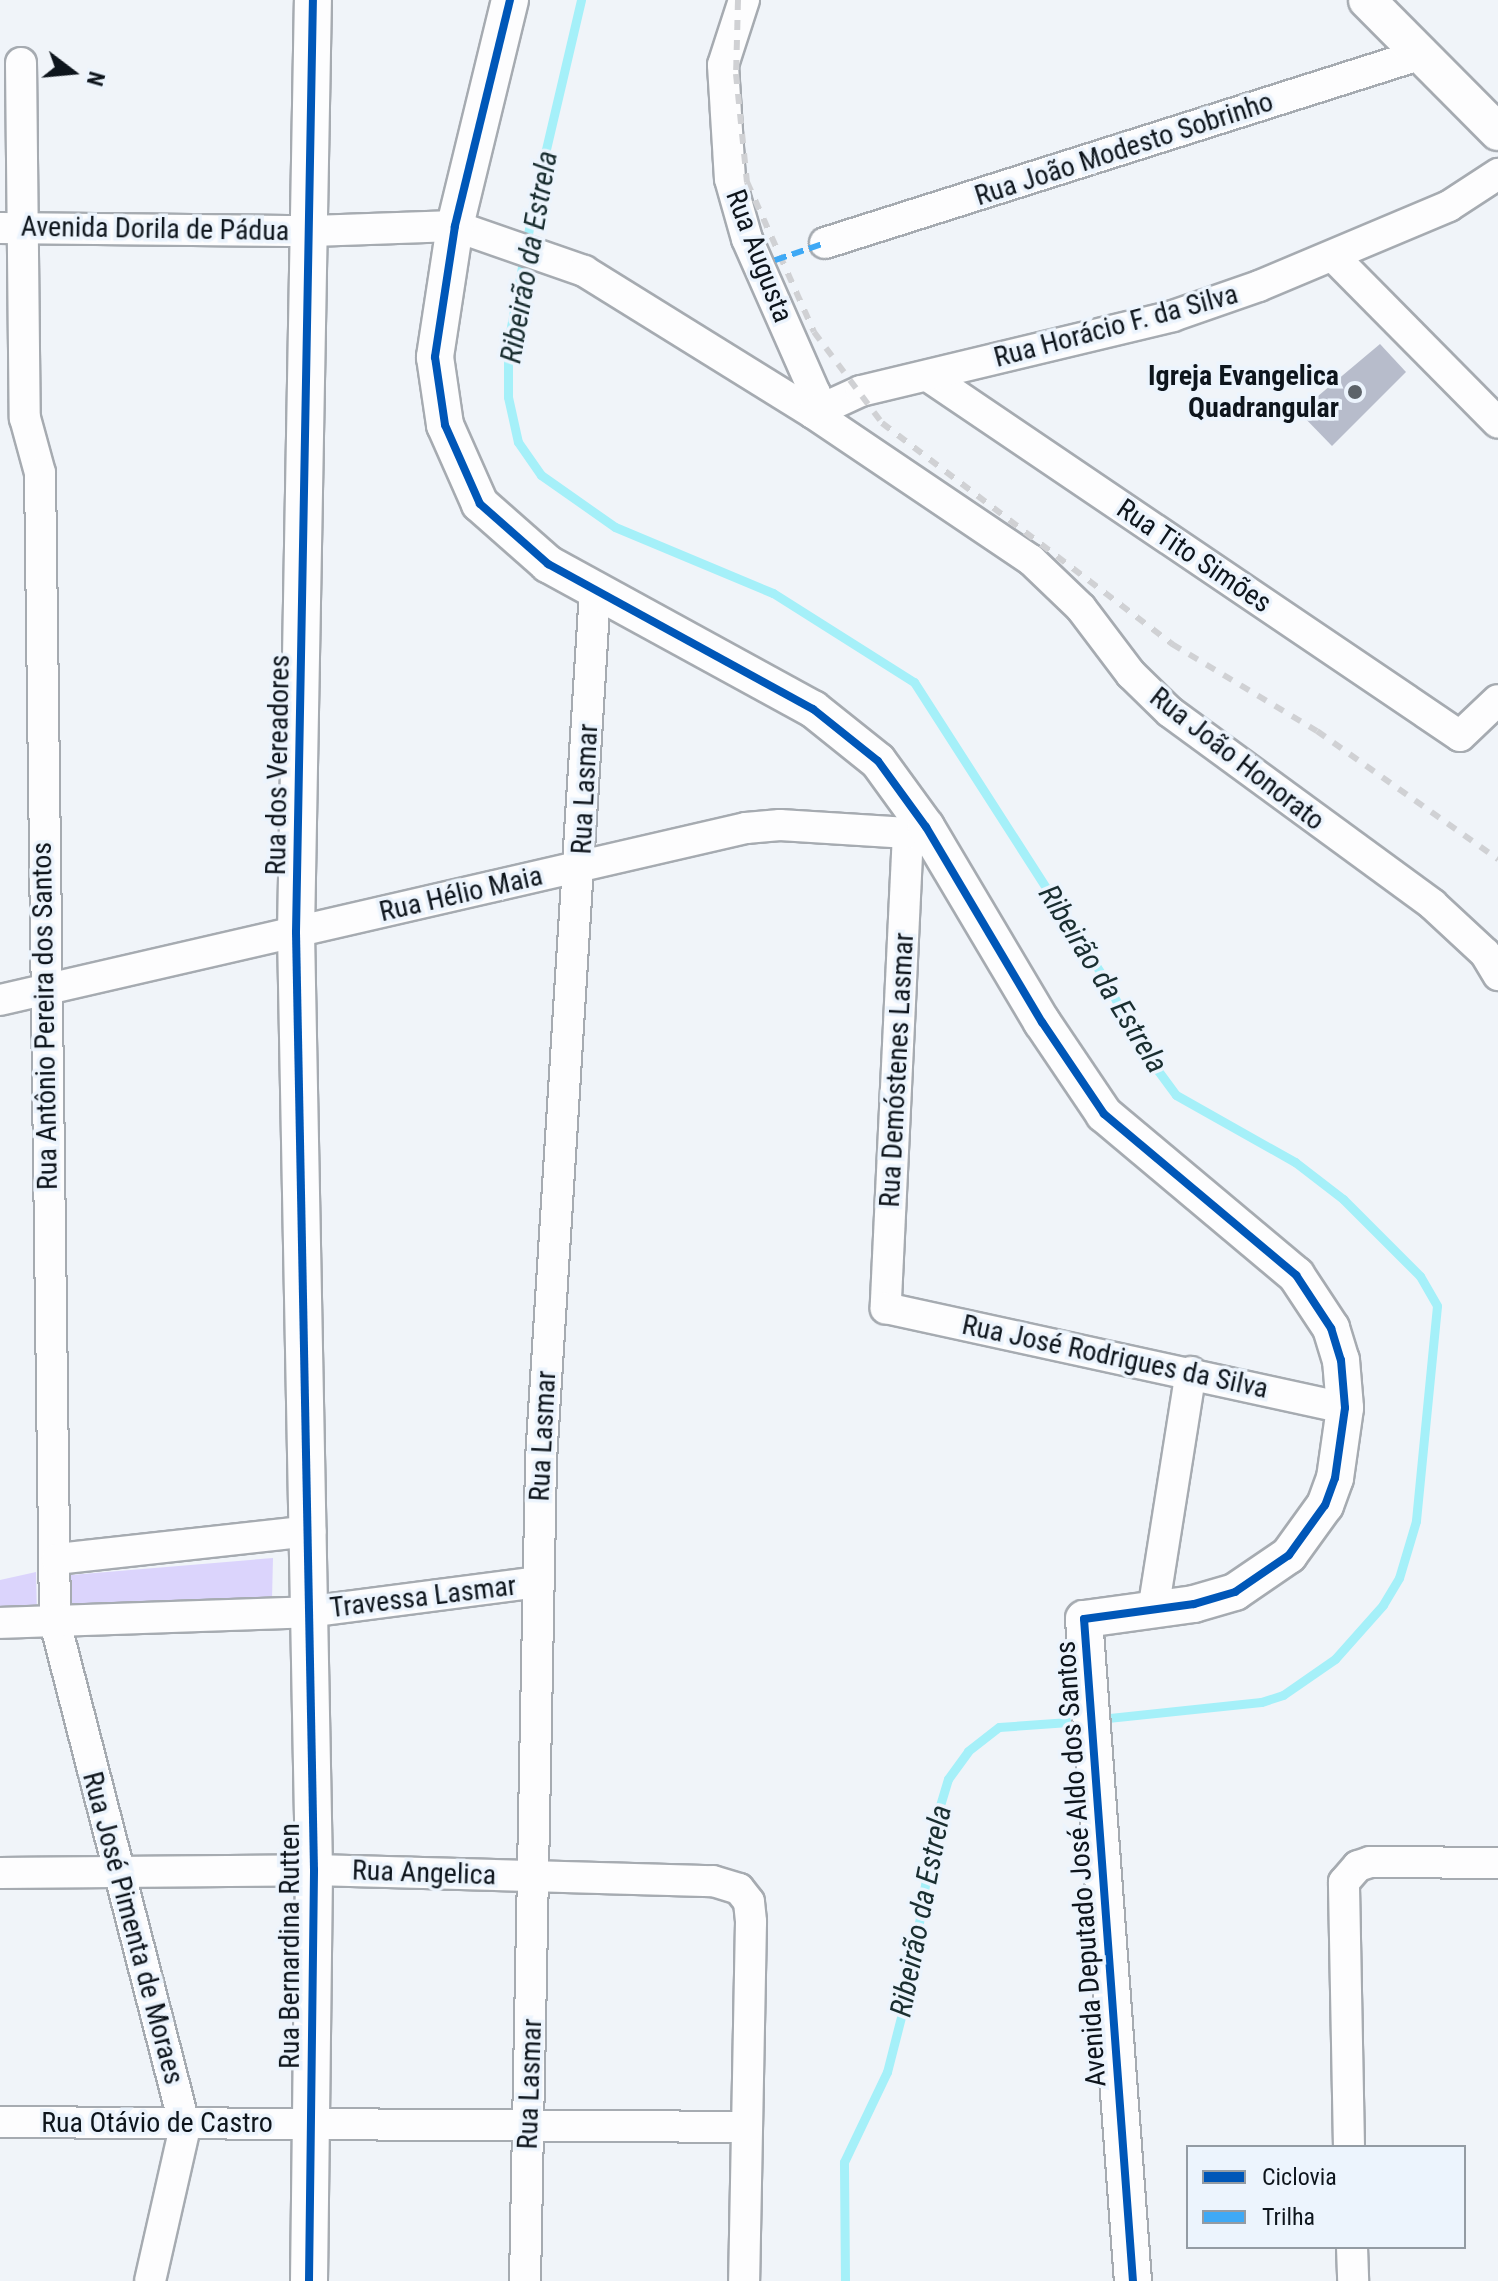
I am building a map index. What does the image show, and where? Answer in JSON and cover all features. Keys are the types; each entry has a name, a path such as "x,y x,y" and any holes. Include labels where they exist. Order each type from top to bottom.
{"street":[{"name":"Rua dos Vereadores","path":"310,1531 296,932 312,231 313,0"},
{"name":"Avenida Deputado José Aldo dos Santos","path":"510,0 465,228 435,357 445,425 461,468 480,504 516,540 595,592 735,664 847,733 878,761 917,830 1104,1114 1296,1275 1317,1303 1341,1360 1345,1408 1335,1478 1325,1505 1289,1555 1235,1592 1153,1611 1084,1619 1099,1769 1133,2281"},
{"name":"Rua Augusta","path":"744,0 723,65 730,179 747,239 815,393 813,413"},
{"path":"1367,0 1498,132"},
{"name":"Rua João Modesto Sobrinho","path":"825,243 1422,54"},
{"name":"Rua Antônio Pereira dos Santos","path":"21,63 9,228 25,418 40,473 43,990 57,1559 55,1622"},
{"name":"Rua Horácio F. da Silva","path":"813,413 861,391 1173,316 1334,257 1449,206 1498,174"},
{"name":"Avenida Dorila de Pádua","path":"9,228 312,231 465,228"},
{"name":"Rua João Honorato","path":"465,228 584,271 869,449 1031,560 1081,608 1131,674 1170,712 1432,904 1485,953 1498,975"},
{"path":"1334,257 1498,423"},
{"name":"Rua Tito Simões","path":"928,376 1460,736 1498,700"},
{"name":"Rua Lasmar","path":"525,2281 537,1876 541,1460 581,866 595,592"},
{"name":"Rua Hélio Maia","path":"0,1000 746,828 780,825 917,830"},
{"name":"Rua Demóstenes Lasmar","path":"886,1308 917,830"},
{"name":"Rua José Rodrigues da Silva","path":"886,1308 1345,1408"},
{"path":"1153,1611 1191,1372"},
{"path":"57,1559 310,1531"},
{"name":"Rua Bernardina Rutten","path":"309,2281 314,1870 308,1612 310,1531"},
{"name":"Travessa Lasmar","path":"0,1623 308,1612 538,1582"},
{"name":"Rua José Pimenta de Moraes","path":"55,1622 117,1873 185,2127 150,2281"},
{"path":"1349,2145 1341,1891 1358,1866 1384,1860 1498,1863"},
{"name":"Rua Angelica","path":"0,1873 314,1870 705,1881 739,1889 749,1902 744,2281"},
{"name":"Rua Otávio de Castro","path":"0,2122 185,2127 310,2122 529,2129 746,2127"},
{"path":"1352,2249 1353,2281"}],"shaded area":[{"path":"273,1558 272,1599 71,1610 71,1575"},
{"path":"36,1572 37,1616 0,1616 0,1580"}],"building":[{"name":"Igreja Evangelica Quadrangular","path":"1380,344 1406,372 1332,446 1299,412"}],"waterway":[{"name":"Ribeirão da Estrela","path":"581,0 535,196 508,343 508,397 518,442 541,475 615,527 773,593 914,682 1102,975 1145,1053 1176,1095 1295,1162 1343,1199 1420,1276 1437,1306 1416,1521 1399,1578 1383,1605 1335,1659 1283,1695 1261,1702 1098,1719"},
{"name":"Ribeirão da Estrela","path":"845,2281 844,2162 887,2072 909,1986 935,1822 948,1779 968,1751 999,1727 1083,1721"}],"railway":[{"path":"738,0 736,74 747,182 814,332 882,423 1172,644 1317,731 1498,859"}],"marked path":[{"path":"758,266 825,243"}],"cycle path":[{"path":"309,2281 314,1870 296,932 313,0"},
{"path":"510,0 455,226 435,357 445,425 480,504 548,564 813,709 878,761 926,827 1042,1022 1104,1114 1296,1275 1331,1328 1341,1360 1345,1408 1335,1478 1325,1505 1289,1555 1235,1592 1194,1604 1084,1619 1133,2281"}],"place":[{"name":"Igreja Evangelica Quadrangular","path":"1355,392"}]}
